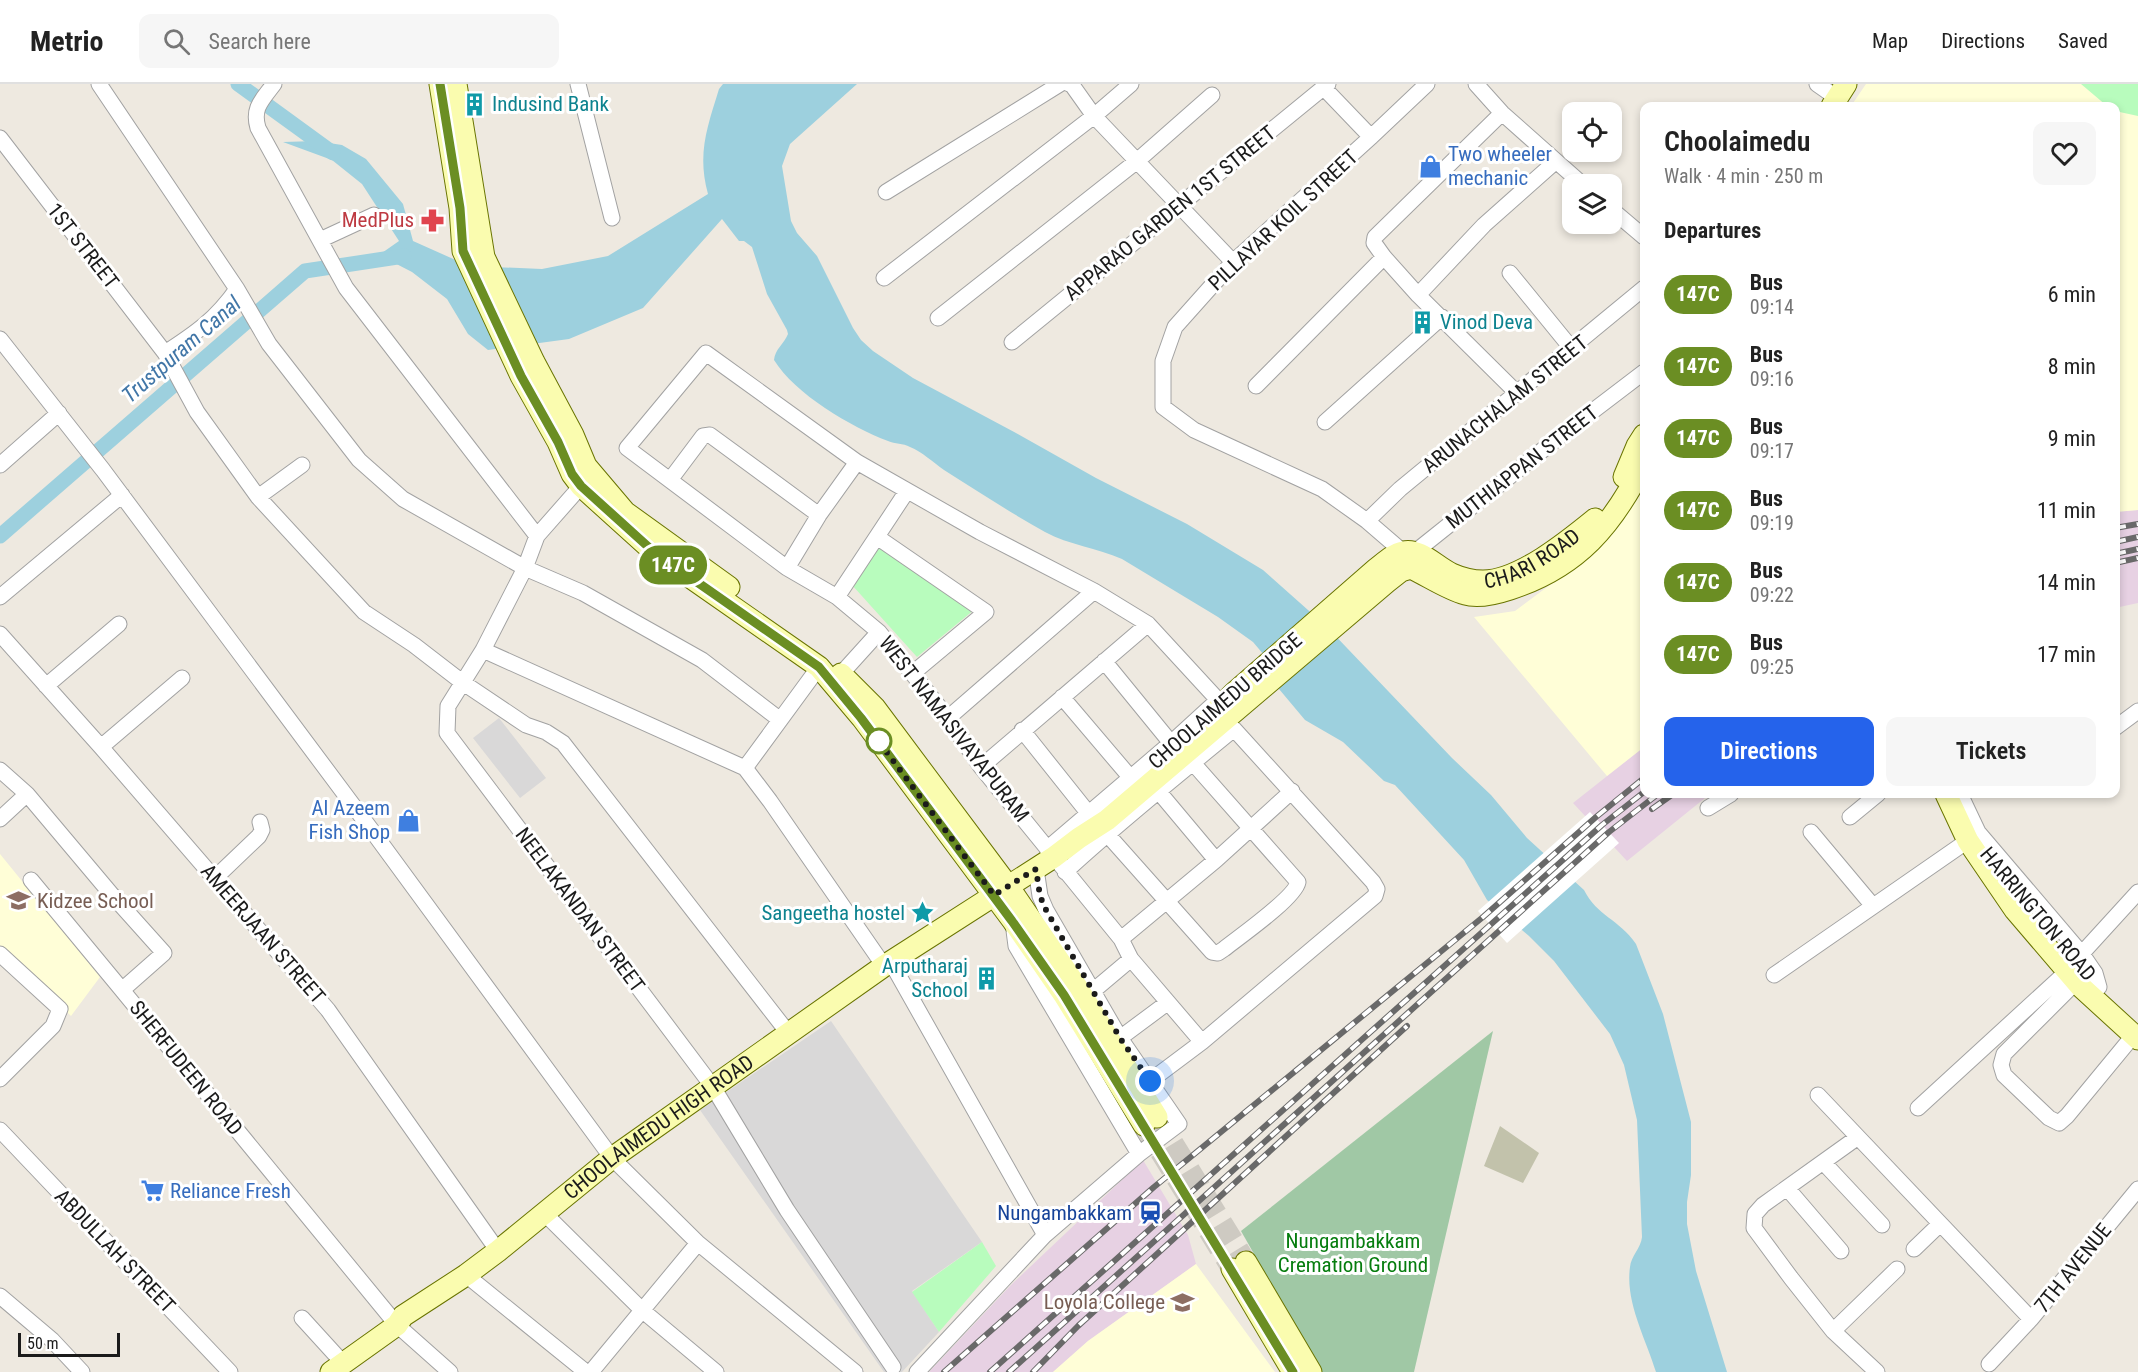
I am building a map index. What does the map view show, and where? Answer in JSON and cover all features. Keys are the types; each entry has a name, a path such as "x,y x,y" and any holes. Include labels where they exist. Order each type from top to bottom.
{"main road":[{"path":"440,84 460,208 463,251 528,369 573,435 586,466 625,512 825,659 874,708 1001,891 1012,921 1150,1121 1077,987 1001,891 819,667 654,552 581,486 572,474 528,369 484,257 456,84"},
{"name":"CHARI ROAD","path":"1410,557 1452,574 1485,581 1523,569 1556,550 1601,514 1621,483 1640,441"},
{"name":"CHARI ROAD","path":"1410,557 1467,595 1498,593 1535,581 1570,560 1613,518 1640,470"},
{"name":"CHOOLAIMEDU BRIDGE","path":"1239,699 1381,575 1401,572 1410,557"},
{"name":"CHOOLAIMEDU HIGH ROAD","path":"337,1368 397,1325 403,1316 498,1251 612,1158 888,964 1036,869 1056,859 1079,838 1107,820 1239,699"},
{"name":"HARRINGTON ROAD","path":"1948,798 1968,841 2015,910 2077,976 2136,1032"},
{"name":"HARRINGTON ROAD","path":"1955,798 1974,837 2077,976"},
{"path":"1293,1372 1239,1265 1311,1372"}],"street":[{"path":"99,84 237,289 269,344 359,460 403,499 525,567 583,593 702,660 779,719"},
{"path":"274,84 255,111 258,128 346,288 537,536"},
{"path":"578,84 612,218"},
{"path":"886,192 1060,84"},
{"path":"1069,84 1094,116 1233,262"},
{"path":"884,278 1094,116 1131,84"},
{"name":"PILLAYAR KOIL STREET","path":"1367,521 1322,489 1194,430 1163,407 1162,360 1175,327 1233,262 1427,84"},
{"path":"1476,84 1502,113 1570,174"},
{"path":"1817,84 1838,96"},
{"path":"1326,86 1371,137"},
{"name":"APPARAO GARDEN 1ST STREET","path":"1012,342 1326,86"},
{"path":"938,318 1137,161 1212,95"},
{"path":"1502,113 1375,237 1374,243 1418,295 1518,393"},
{"name":"1ST STREET","path":"0,138 165,353 197,412 258,497 364,612 526,725 546,732 563,743 789,1034"},
{"path":"1418,295 1484,225 1555,162"},
{"path":"320,240 374,215"},
{"path":"1622,218 1640,234"},
{"path":"1256,386 1384,257"},
{"path":"1510,273 1572,349"},
{"path":"165,353 204,328 227,304 237,289"},
{"name":"ARUNACHALAM STREET","path":"1367,521 1400,489 1640,291"},
{"path":"1325,422 1443,317"},
{"path":"0,339 122,495 612,1158 698,1243 855,1372"},
{"name":"WEST NAMASIVAYAPURAM","path":"857,462 706,353 627,448 787,568 837,597 879,632 948,718 981,767 1121,939 1131,959 1202,1042"},
{"name":"MUTHIAPPAN STREET","path":"1410,557 1555,440 1640,375"},
{"path":"0,465 59,413"},
{"path":"670,480 703,436 710,435 819,515"},
{"path":"787,568 819,515 857,462 980,532 1094,591 1148,624 1218,700 1089,814 1056,859"},
{"path":"258,497 302,465"},
{"path":"462,682 483,650 525,567 537,536 581,486"},
{"path":"837,597 908,491"},
{"path":"0,597 122,495"},
{"path":"1367,521 1410,557"},
{"path":"877,537 986,612 913,673"},
{"path":"948,718 1094,591"},
{"path":"46,686 119,624"},
{"path":"981,767 1148,624"},
{"path":"841,674 879,632"},
{"name":"AMEERJAAN STREET","path":"1,637 101,747 328,1010 498,1251"},
{"path":"483,650 745,768 888,964 1045,1235"},
{"path":"1104,661 1171,743"},
{"path":"745,768 819,667"},
{"path":"101,747 182,678"},
{"name":"NEELAKANDAN STREET","path":"462,682 448,706 447,733 713,1087 787,1210 893,1367"},
{"path":"1062,697 1130,777"},
{"path":"2120,724 2138,711"},
{"path":"1056,859 1107,834 1234,729 1292,791 1377,889 1375,896 1202,1042 1150,1081"},
{"path":"1023,730 1089,814"},
{"path":"1107,834 1212,952 1218,953 1284,901 1297,888 1298,882 1193,763"},
{"name":"SHERFUDEEN ROAD","path":"0,770 27,794 164,953 122,990 397,1325 450,1372"},
{"path":"1121,939 1292,791"},
{"path":"1159,792 1215,860"},
{"path":"0,819 27,794"},
{"path":"1708,808 1724,798"},
{"path":"1850,817 1873,798"},
{"path":"1940,798 1963,844 2045,960 2077,976"},
{"path":"1962,798 1978,832 2077,976"},
{"path":"215,878 259,836 262,830 260,822"},
{"path":"1811,832 1873,906"},
{"path":"1774,975 1963,844"},
{"path":"918,1372 1045,1235 1139,1154 1179,1124 1120,1038 1046,910 1040,896 1036,869"},
{"path":"31,880 122,990"},
{"path":"2136,1032 2059,1123 2049,1118 2004,1075 2001,1065 2004,1054 2077,976 2138,892"},
{"path":"1012,921 1016,946 1139,1154"},
{"path":"0,954 60,1009 53,1026 3,1069"},
{"path":"1093,991 1131,959"},
{"path":"1918,1108 2077,976"},
{"path":"1120,1038 1167,1003"},
{"path":"1818,1095 2031,1319"},
{"name":"ABDULLAH STREET","path":"0,1130 230,1372"},
{"path":"1858,1137 1759,1210 1755,1214 1754,1228 1833,1331 1877,1372"},
{"path":"1823,1162 1882,1225"},
{"path":"1788,1188 1841,1251"},
{"name":"7TH AVENUE","path":"1989,1364 2031,1319 2138,1189"},
{"path":"545,1214 643,1311 716,1372"},
{"path":"1914,1249 1940,1224"},
{"path":"591,1372 698,1243"},
{"path":"1833,1331 1897,1269"},
{"path":"466,1275 586,1372"},
{"path":"0,1296 52,1340 82,1372"},
{"path":"302,1318 337,1368"}],"shaded area":[{"path":"1866,84 2138,84 2138,510 2120,512 2120,102 1854,102"},
{"path":"1640,488 1640,750 1607,776 1474,617 1515,611 1582,561 1624,518"},
{"path":"2138,510 2138,603 2120,607 2120,512"},
{"path":"499,718 546,778 520,798 473,738"},
{"path":"1640,750 1640,798 1705,798 1627,861 1573,803"},
{"name":"Kidzee School","path":"0,854 100,977 71,1016 0,949"},
{"path":"831,1021 982,1242 912,1291 939,1332 902,1372 884,1372 700,1110"},
{"path":"1500,1126 1539,1153 1523,1183 1484,1166"},
{"path":"1143,1160 1188,1235 1196,1264 1088,1341 1053,1372 929,1372 1011,1285"},
{"name":"Loyola College","path":"1196,1264 1275,1372 1053,1372 1088,1341"}],"green space":[{"path":"2081,84 2138,84 2138,116 2120,112 2120,102 2102,102"},
{"path":"883,542 975,609 917,657 852,585"},
{"name":"Nungambakkam Cremation Ground","path":"1493,1031 1414,1372 1321,1372 1241,1231"},
{"path":"982,1242 996,1266 939,1332 912,1292"}],"water":[{"path":"723,84 857,84 790,144 782,166 791,221 797,233 817,256 861,340 873,351 913,378 1096,478 1187,524 1263,570 1326,626 1452,758 1491,795 1527,838 1584,890 1595,906 1623,929 1636,944 1663,1014 1691,1122 1691,1175 1687,1224 1696,1271 1727,1372 1656,1372 1637,1320 1629,1280 1631,1263 1642,1237 1637,1120 1624,1065 1610,1034 1554,961 1487,900 1464,860 1395,785 1384,781 1343,742 1305,720 1279,689 1264,655 1253,642 1218,617 1122,559 1045,532 919,452 873,435 841,418 810,397 783,373 774,360 788,334 787,330 767,294 752,247 744,241 739,241 722,219 643,308 569,339 488,350 468,334 447,299 412,272 379,255 399,241 362,184 332,160 283,142 316,141 342,145 366,159 403,204 413,241 469,266 542,269 608,256 708,194 703,153 711,116 719,89"}],"pier":[{"path":"1590,812 1619,843 1507,943 1478,911"}],"waterway":[{"path":"238,84 333,153"},
{"name":"Trustpuram Canal","path":"0,536 305,271 404,256"}],"tunnel":[{"path":"1157,1117 1246,1262"},
{"path":"1144,1125 1232,1269"}],"railway":[{"path":"2120,527 2138,524"},
{"path":"2120,541 2138,537"},
{"path":"2120,553 2138,549"},
{"path":"2120,562 2138,558"},
{"path":"944,1372 1154,1187 1483,917 1640,781"},
{"path":"990,1372 1602,825 1640,795"},
{"path":"1009,1372 1609,832 1653,798"},
{"path":"1652,809 1667,798"},
{"path":"1033,1372 1078,1326 1407,1026"}],"bus line":[{"name":"147C","path":"440,84 460,208 463,251 521,376 558,442 572,474 581,486 654,552 819,667 861,718 1064,995 1293,1372"}],"place":[{"name":"Indusind Bank","path":"474,104"},
{"name":"Two wheeler mechanic","path":"1430,166"},
{"name":"MedPlus","path":"432,220"},
{"name":"Vinod Deva","path":"1422,322"},
{"name":"Al Azeem Fish Shop","path":"408,820"},
{"name":"Kidzee School","path":"19,901"},
{"name":"Sangeetha hostel","path":"923,913"},
{"name":"Arputharaj School","path":"986,978"},
{"name":"Reliance Fresh","path":"152,1191"},
{"name":"Nungambakkam","path":"1150,1213"},
{"name":"Loyola College","path":"1183,1302"}],"route":[{"path":"879,741 873,734 994,895 1036,869 1040,896 1046,910 1120,1038 1150,1081"}]}
